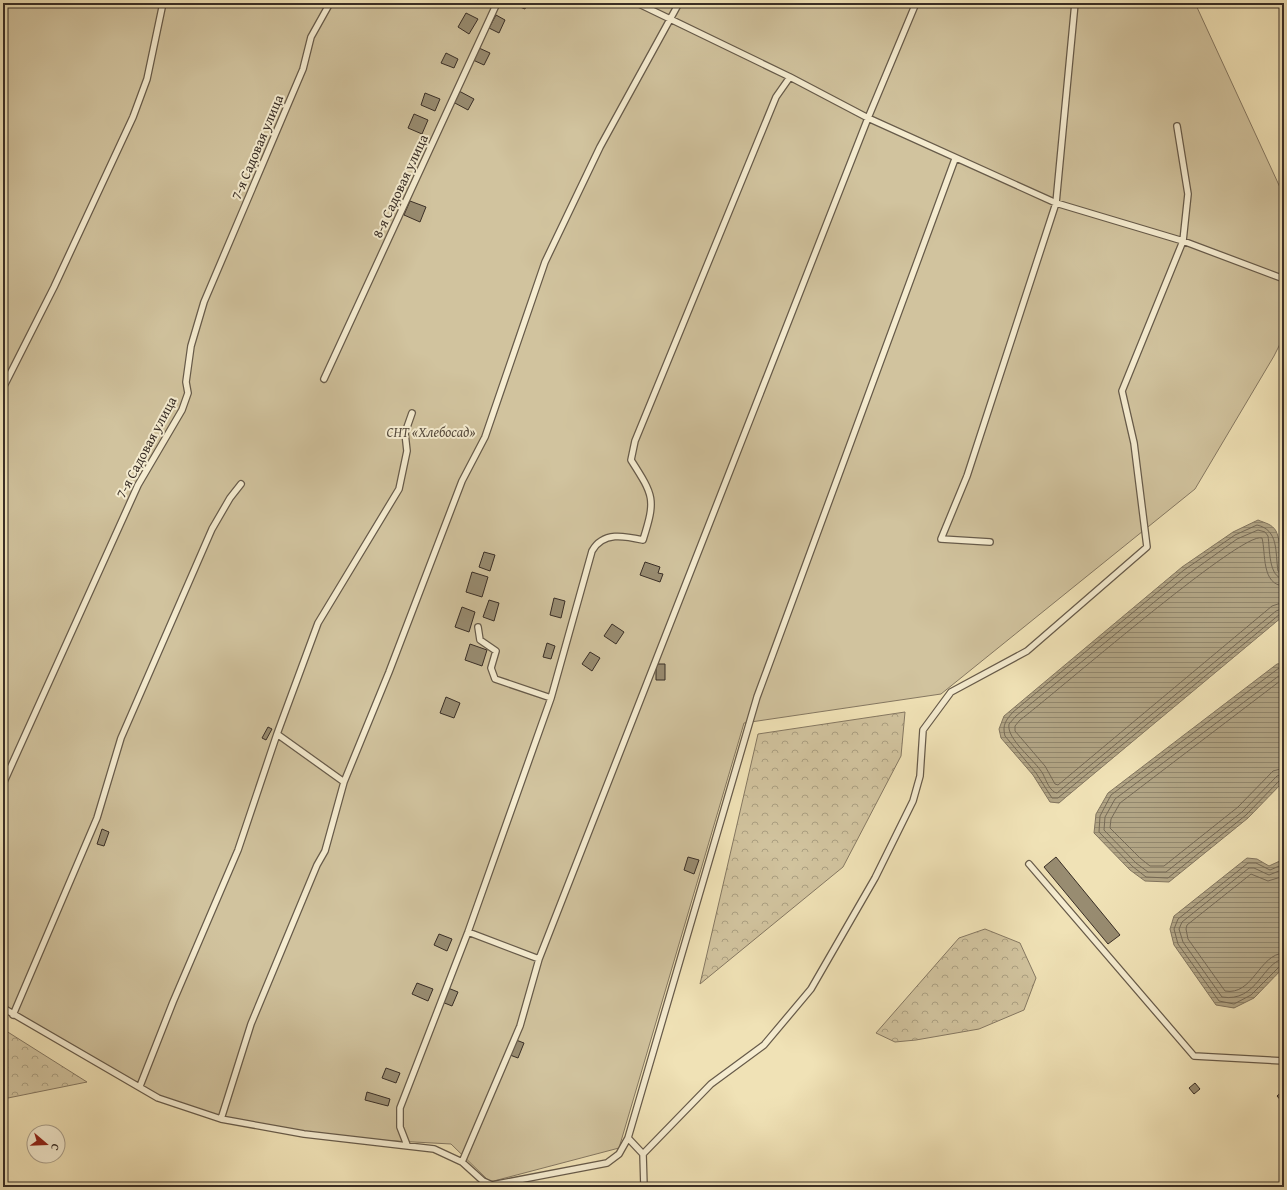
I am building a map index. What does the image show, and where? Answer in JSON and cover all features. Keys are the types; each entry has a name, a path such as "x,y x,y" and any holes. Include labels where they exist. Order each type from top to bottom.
{"lane":[{"path":"3,388 54,287 133,117 147,79 163,3"},
{"name":"7-я Садовая улица","path":"3,784 138,484 182,410 188,393 186,382 191,346 204,302 302,69 311,37 330,3"},
{"name":"8-я Садовая улица","path":"324,379 497,3"},
{"path":"637,3 671,18 790,77 868,118 955,159 1056,203 1183,241 1284,279"},
{"path":"221,1120 251,1024 316,865 325,851 344,782 389,672 462,481 485,437 545,262 600,147 679,3"},
{"path":"462,1162 520,1026 539,959 868,118 916,3"},
{"path":"990,542 941,540 967,476 1056,203 1076,3"},
{"path":"407,1145 400,1127 400,1108 468,932 551,698 594,547 605,539 619,535 643,540 650,517 651,498 649,489 631,460 635,441 776,96 790,77"},
{"path":"643,1154 711,1084 764,1045 811,989 875,878 913,801 920,776 923,730 952,692 1027,651 1147,548 1134,443 1122,392 1183,241 1188,194 1177,126"},
{"path":"3,1008 140,1086 158,1098 221,1120 304,1134 434,1149 462,1162 483,1181 492,1185 607,1163 619,1154 628,1138 757,696 955,159"},
{"path":"140,1086 173,1002 238,850 277,734 318,623 399,489 407,451 405,433 412,414"},
{"path":"13,1015 97,818 121,738 212,529 230,498 241,484"},
{"path":"478,627 480,640 496,651 491,668 495,679 551,698"},
{"path":"277,734 344,782"},
{"path":"1029,864 1194,1056 1284,1061"},
{"path":"468,932 539,959"},
{"path":"628,1138 643,1154 644,1187"}],"green space":[{"name":"СНТ «Хлебосад»","path":"3,3 1195,3 1284,196 1284,336 1274,356 1195,489 941,694 744,723 619,1148 490,1182 451,1144 304,1136 175,1107 3,1004"},
{"path":"905,712 901,756 843,867 700,984 758,734"},
{"path":"985,929 1020,943 1036,978 1024,1010 979,1029 916,1040 895,1042 876,1033 959,938"},
{"path":"3,1029 87,1082 3,1099"}],"water":[{"path":"1258,520 1272,527 1276,531 1278,537 1282,560 1284,588 1282,617 1059,803 1050,802 1033,775 1001,738 999,729 1004,716 1182,567 1233,532"},
{"path":"1284,663 1284,781 1248,818 1169,882 1145,881 1130,870 1094,833 1096,814 1108,793 1277,664"},
{"path":"1284,841 1284,859 1282,847"},
{"path":"1247,858 1257,859 1269,866 1284,859 1284,967 1254,998 1234,1008 1216,1005 1174,945 1170,929 1174,916"}],"building":[{"path":"510,3 527,3 525,9"},
{"path":"466,13 478,19 469,34 458,27"},
{"path":"496,15 505,20 499,33 489,28"},
{"path":"479,48 490,53 484,65 473,60"},
{"path":"446,53 458,59 454,68 441,63"},
{"path":"459,91 474,99 468,110 453,102"},
{"path":"425,93 440,99 435,111 421,105"},
{"path":"414,114 428,120 422,134 408,128"},
{"path":"410,201 426,207 420,222 404,215"},
{"path":"484,552 495,555 490,571 479,567"},
{"path":"645,562 660,567 658,573 663,574 660,582 640,575"},
{"path":"472,572 488,577 482,597 466,592"},
{"path":"554,598 565,601 561,618 550,615"},
{"path":"489,600 499,603 494,621 483,617"},
{"path":"462,607 475,612 469,632 455,627"},
{"path":"612,624 624,632 616,644 604,636"},
{"path":"547,643 555,646 551,659 543,657"},
{"path":"470,644 487,650 482,666 465,660"},
{"path":"590,652 600,658 592,671 582,664"},
{"path":"656,664 665,664 665,680 656,680"},
{"path":"446,697 460,703 454,718 440,713"},
{"path":"268,727 272,729 266,740 262,738"},
{"path":"102,829 109,832 104,846 97,844"},
{"path":"688,857 699,860 694,874 684,870"},
{"path":"1056,857 1120,935 1108,944 1044,867"},
{"path":"439,934 452,939 447,951 434,945"},
{"path":"417,983 433,989 428,1001 412,994"},
{"path":"448,988 458,992 452,1006 442,1002"},
{"path":"516,1040 524,1043 518,1058 510,1055"},
{"path":"386,1068 400,1073 396,1083 382,1078"},
{"path":"1195,1083 1200,1089 1194,1094 1189,1088"},
{"path":"1284,1090 1284,1104 1277,1096"},
{"path":"367,1092 390,1099 388,1106 365,1100"}]}
